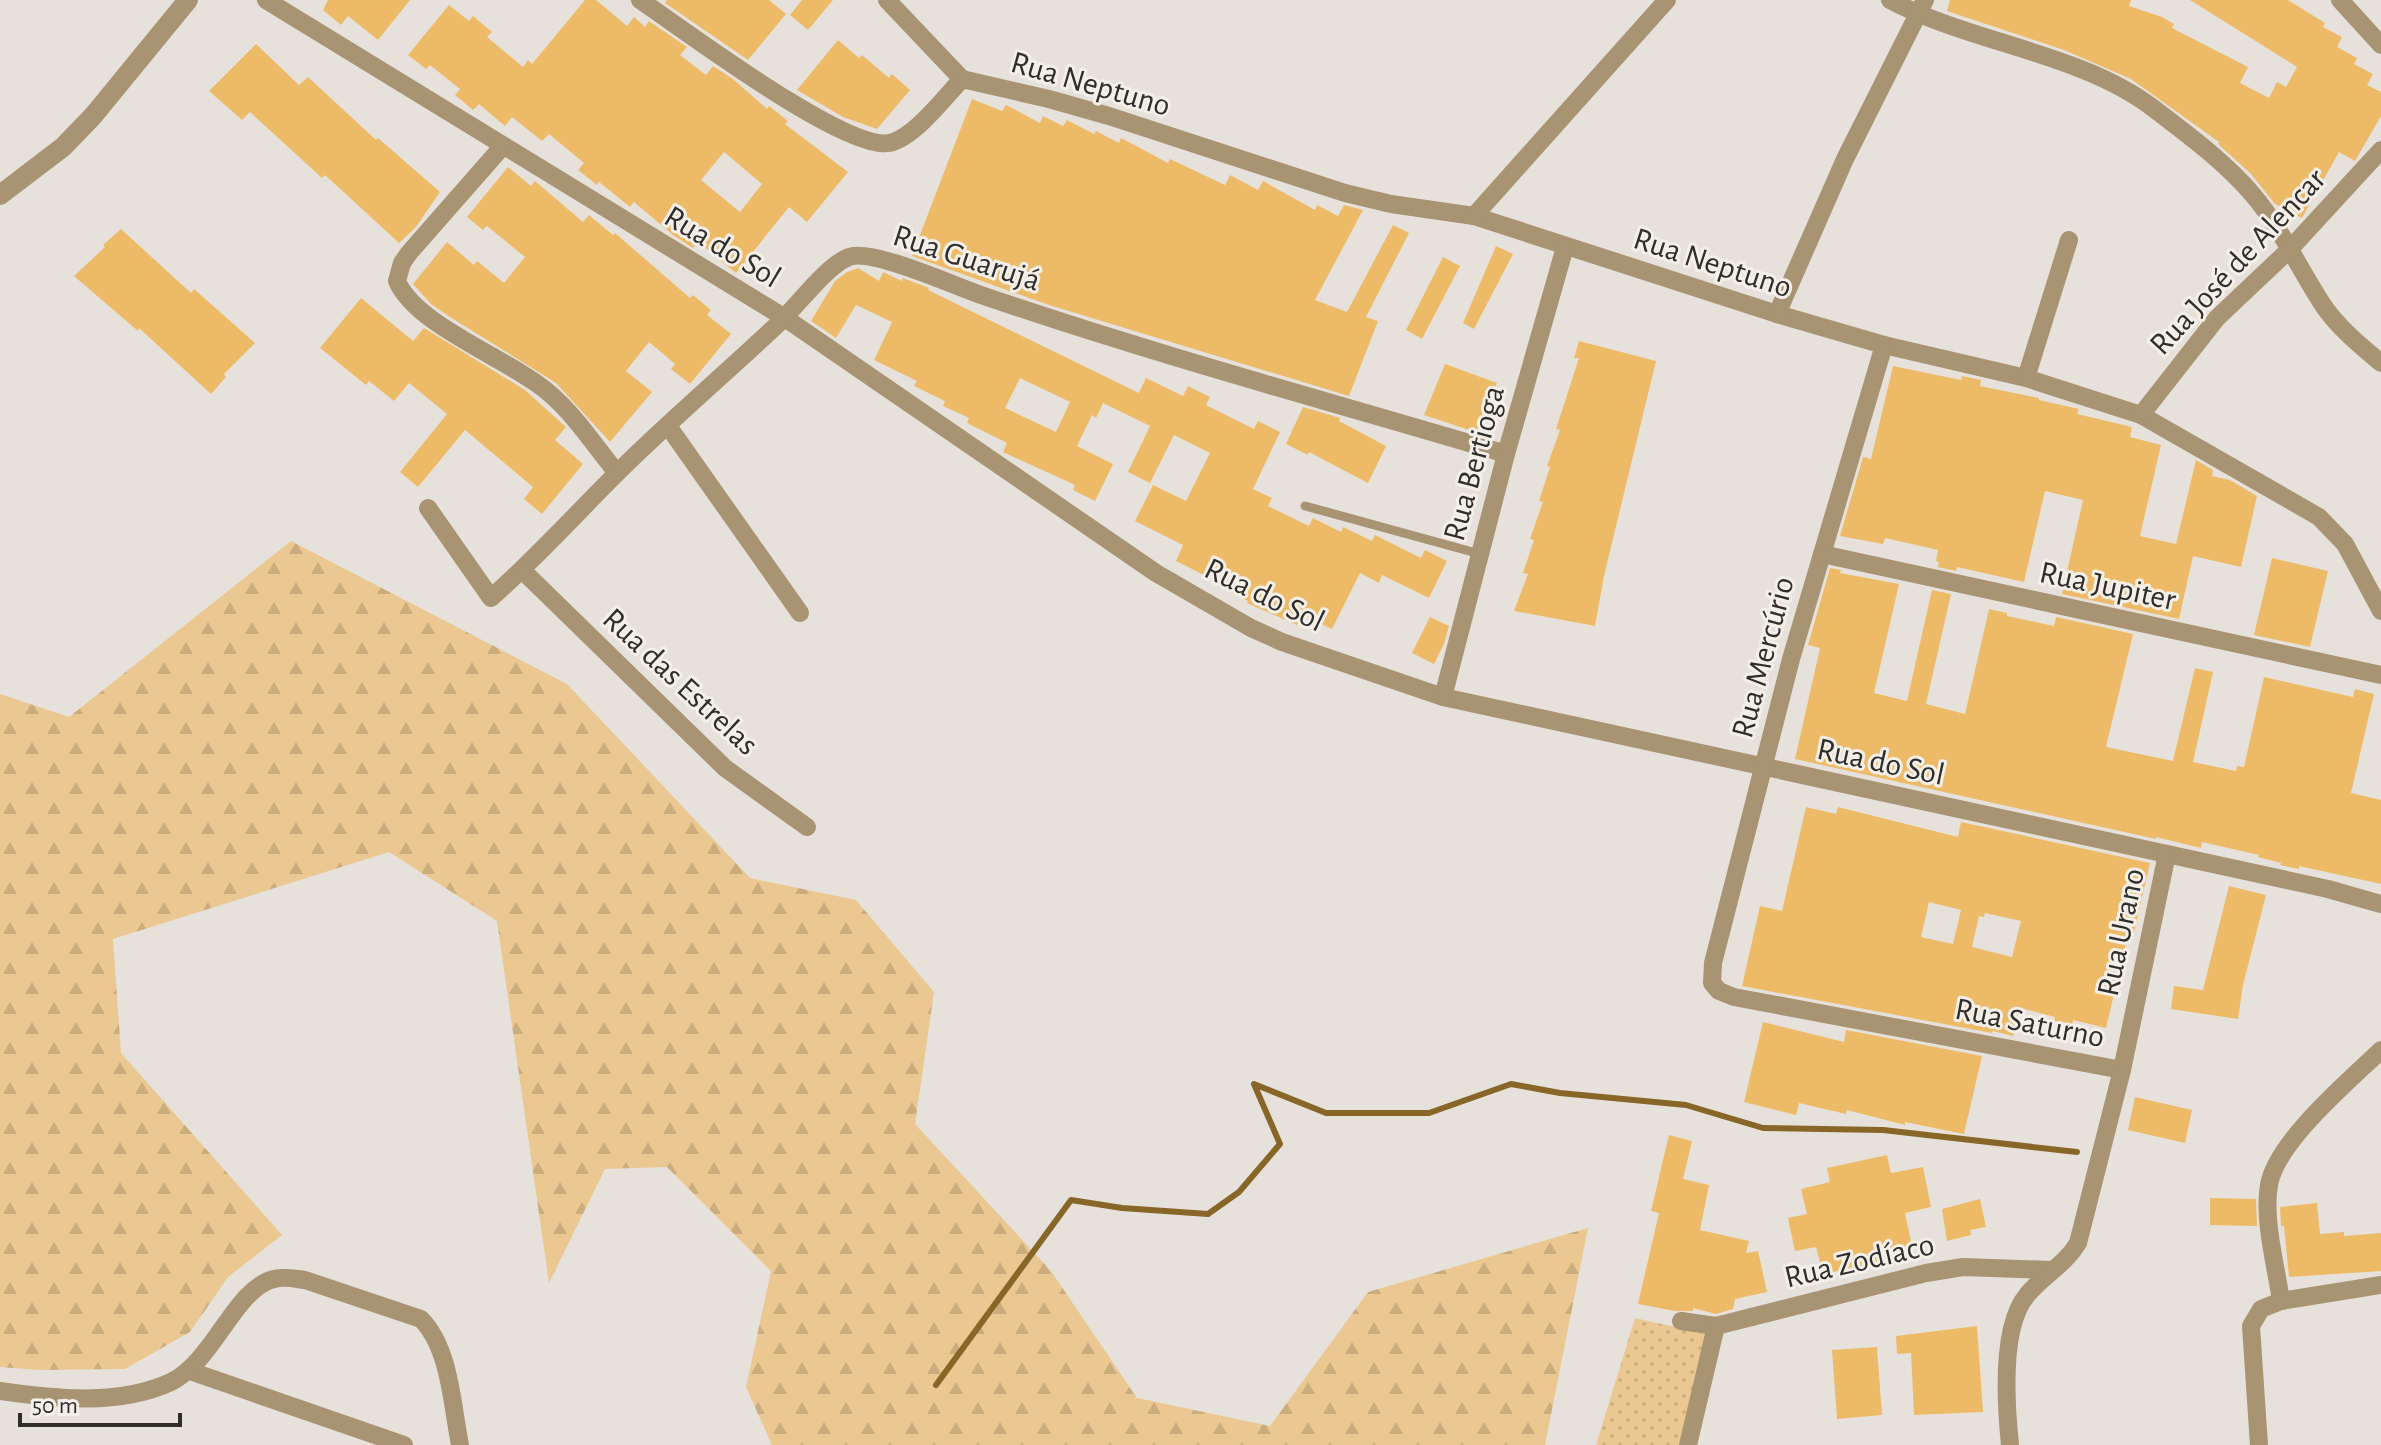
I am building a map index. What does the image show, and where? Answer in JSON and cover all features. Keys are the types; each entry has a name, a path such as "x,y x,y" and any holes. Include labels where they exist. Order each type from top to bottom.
{"street":[{"path":"0,195 63,147 93,116 188,0"},
{"name":"Rua do Sol","path":"266,0 785,318 1143,565 1208,604 1282,642 1443,697 2328,889 2381,904"},
{"path":"640,0 802,110 865,141 888,143 899,139 920,123 962,79 887,0"},
{"path":"1474,216 1667,0"},
{"path":"1890,0 1922,8 2092,74 2151,106 2225,167 2254,196 2326,309 2381,363"},
{"path":"2340,0 2381,45"},
{"path":"1777,314 1845,159 1922,8"},
{"name":"Rua Neptuno","path":"962,79 1109,116 1345,193 1391,204 1474,216 1777,314 1884,345 2026,378 2141,415 2319,517 2345,544 2381,611"},
{"path":"502,147 409,253 402,263 397,281 406,297 428,316 550,393 617,473"},
{"name":"Rua José de Alencar","path":"2141,415 2217,318 2290,249 2381,150"},
{"path":"2026,378 2069,240"},
{"name":"Rua Bertioga","path":"1443,697 1506,454 1565,247"},
{"name":"Rua Guarujá","path":"428,508 491,598 617,473 785,318 834,267 851,256 889,261 982,295 1200,364 1506,454"},
{"name":"Rua Mercúrio","path":"1714,987 1710,977 1713,963 1763,766 1884,345"},
{"path":"668,426 800,613"},
{"name":"Rua Jupiter","path":"1822,554 2381,675"},
{"name":"Rua das Estrelas","path":"522,570 725,768 807,827"},
{"name":"Rua Urano","path":"2122,1070 2167,854"},
{"name":"Rua Saturno","path":"1714,987 1734,997 2122,1070 2078,1243 2063,1264 2052,1270 2023,1298 2015,1316 2009,1348 2007,1419 2010,1445"},
{"path":"2281,1301 2268,1212 2269,1181 2284,1151 2317,1112 2381,1050"},
{"name":"Rua Zodíaco","path":"1681,1321 1716,1326 1926,1273 1963,1267 2052,1270"},
{"path":"0,1391 80,1398 126,1395 169,1382 190,1371 250,1293 261,1284 286,1277 305,1280 421,1319 440,1345 460,1445"},
{"path":"2259,1445 2251,1326 2261,1309 2281,1301 2381,1285"},
{"path":"1688,1445 1716,1326"},
{"path":"190,1371 404,1445"}],"lane":[{"path":"1305,506 1480,554"}],"green space":[{"path":"291,541 567,684 750,878 856,900 934,992 915,1124 1051,1271 1137,1398 1270,1426 1368,1292 1588,1228 1545,1445 772,1445 746,1387 771,1271 667,1167 605,1169 549,1283 497,921 389,852 113,939 121,1053 282,1235 228,1277 190,1332 125,1369 0,1367 0,694 69,717"},
{"path":"1635,1318 1706,1334 1680,1445 1596,1445"}],"building":[{"path":"328,0 410,0 378,40 348,16 341,25 323,10"},
{"path":"585,0 596,0 627,26 634,17 645,27 649,21 687,47 680,55 706,75 713,66 733,79 848,172 807,222 789,207 736,273 698,242 693,248 634,202 630,207 599,182 597,185 578,170 584,163 549,134 542,141 512,117 505,126 479,104 473,110 455,95 460,89 430,65 426,69 408,55 449,5 469,21 473,16 492,32 487,37 523,67 528,60 532,64","holes":["724,152 762,184 740,212 701,180"]},
{"path":"667,0 769,0 786,14 748,60 665,3"},
{"path":"802,0 833,0 808,30 790,15"},
{"path":"1950,0 2131,0 2129,6 2162,17 2174,24 2172,28 2248,67 2240,83 2269,98 2277,82 2286,87 2297,67 2190,0 2288,0 2325,23 2323,27 2342,37 2337,47 2357,58 2354,64 2373,74 2367,85 2381,92 2381,116 2355,161 2339,152 2302,218 2275,204 2219,142 2131,79 2064,50 1947,11"},
{"path":"838,40 889,78 892,74 910,90 877,129 843,117 797,90"},
{"path":"256,44 299,85 308,77 376,140 378,138 440,192 416,227 399,243 250,112 242,120 209,91"},
{"path":"972,99 1002,111 1006,105 1040,123 1043,116 1063,126 1067,120 1119,143 1121,138 1168,163 1170,159 1225,185 1230,175 1258,190 1263,181 1315,210 1317,205 1338,216 1344,205 1363,210 1315,300 1347,312 1393,225 1409,233 1366,317 1378,321 1349,396 1049,305 912,256"},
{"path":"508,167 531,186 535,181 583,222 589,215 613,235 615,233 690,298 693,295 711,310 707,315 731,334 690,384 671,369 675,364 649,342 626,371 652,392 610,442 556,383 431,304 413,284 447,242 474,265 477,261 504,283 525,257 487,226 483,230 467,217"},
{"path":"121,229 191,293 194,289 255,343 224,374 226,377 211,394 139,328 138,331 74,276"},
{"path":"1496,246 1513,254 1474,329 1463,323"},
{"path":"1443,257 1460,266 1422,339 1406,330"},
{"path":"858,268 879,281 883,272 902,281 903,278 1139,393 1146,378 1183,396 1188,386 1210,397 1206,405 1254,429 1258,421 1280,432 1253,489 1272,498 1268,506 1309,526 1313,518 1341,532 1343,527 1372,541 1375,535 1421,558 1425,550 1447,561 1429,598 1382,575 1379,583 1360,573 1332,629 1302,614 1297,625 1247,603 1219,586 1220,583 1176,561 1183,545 1135,521 1153,485 1186,501 1210,453 1174,435 1150,483 1128,472 1150,426 1103,403 1096,418 1092,415 1077,446 1113,464 1095,501 1073,490 1075,485 1003,452 1007,443 967,423 969,418 943,406 945,401 914,386 917,381 874,360 892,322 856,305 836,338 811,321 835,281","holes":["1020,378 1070,402 1056,432 1005,408"]},
{"path":"361,298 413,341 424,328 525,390 566,427 555,440 583,464 542,514 524,499 533,487 465,430 418,487 400,472 447,414 409,383 394,401 369,381 366,385 320,348"},
{"path":"1579,341 1656,361 1604,576 1595,626 1514,611 1528,574 1523,573 1534,540 1530,539 1543,502 1539,501 1550,467 1547,466 1560,430 1556,429 1579,358 1574,358"},
{"path":"1445,364 1497,383 1478,433 1424,415"},
{"path":"1893,366 1961,380 1962,376 1981,380 1980,386 2039,398 2079,409 2077,414 2132,427 2130,437 2161,445 2140,536 2176,544 2196,460 2213,470 2212,476 2230,480 2257,496 2241,567 2193,556 2179,619 2062,594 2083,500 2045,491 2024,582 1957,567 1956,571 1938,567 1938,550 1885,538 1883,544 1840,536 1863,457 1871,459"},
{"path":"1303,407 1340,418 1339,421 1386,446 1368,483 1309,452 1308,455 1286,444"},
{"path":"2272,558 2328,571 2310,647 2254,635"},
{"path":"1830,568 1841,570 1840,573 1899,584 1874,693 1907,701 1932,590 1951,594 1926,704 1965,714 1989,609 2054,626 2056,617 2133,634 2106,747 2173,761 2195,668 2213,672 2193,762 2236,771 2237,766 2244,767 2264,677 2353,697 2355,689 2374,694 2351,793 2381,800 2381,884 2299,866 2299,869 2280,865 2259,855 2202,842 2201,848 2156,839 1795,759 1820,648 1808,645"},
{"path":"1430,617 1449,626 1434,664 1412,653"},
{"path":"1806,807 1836,814 1838,807 1958,837 1961,822 2150,863 2132,941 2127,939 2106,1028 2073,1020 2072,1026 2054,1021 2055,1017 2020,1008 2013,1036 1742,986 1760,906 1782,911","holes":["1929,902 1961,910 1953,944 1921,937","1985,913 2021,921 2012,957 1972,947 1979,916 1984,917"]},
{"path":"2229,886 2266,895 2243,985 2238,1019 2171,1009 2174,986 2203,990"},
{"path":"1763,1022 1844,1042 1846,1030 1982,1056 1964,1134 1799,1103 1796,1115 1744,1102"},
{"path":"2135,1097 2192,1110 2185,1143 2128,1130"},
{"path":"1669,1135 1692,1141 1683,1179 1709,1185 1700,1230 1749,1241 1746,1253 1758,1251 1767,1292 1735,1299 1733,1309 1716,1314 1693,1308 1693,1311 1675,1311 1638,1304 1659,1213 1651,1211"},
{"path":"1887,1155 1891,1173 1923,1167 1931,1207 1905,1213 1915,1260 1890,1266 1890,1261 1823,1274 1816,1247 1795,1251 1788,1218 1807,1214 1801,1189 1830,1182 1827,1168"},
{"path":"2210,1198 2256,1199 2257,1226 2210,1225"},
{"path":"1980,1199 1986,1227 1970,1230 1971,1235 1947,1241 1942,1209"},
{"path":"2317,1203 2320,1234 2381,1233 2381,1271 2289,1277 2280,1207"},
{"path":"1977,1326 1983,1412 1914,1415 1911,1353 1897,1354 1896,1336"},
{"path":"1877,1347 1882,1415 1837,1419 1832,1350"}],"waterway":[{"path":"936,1385 1071,1200 1122,1208 1208,1214 1239,1192 1280,1144 1254,1084 1326,1113 1429,1113 1511,1084 1560,1093 1686,1105 1763,1128 1883,1130 2077,1152"}]}
